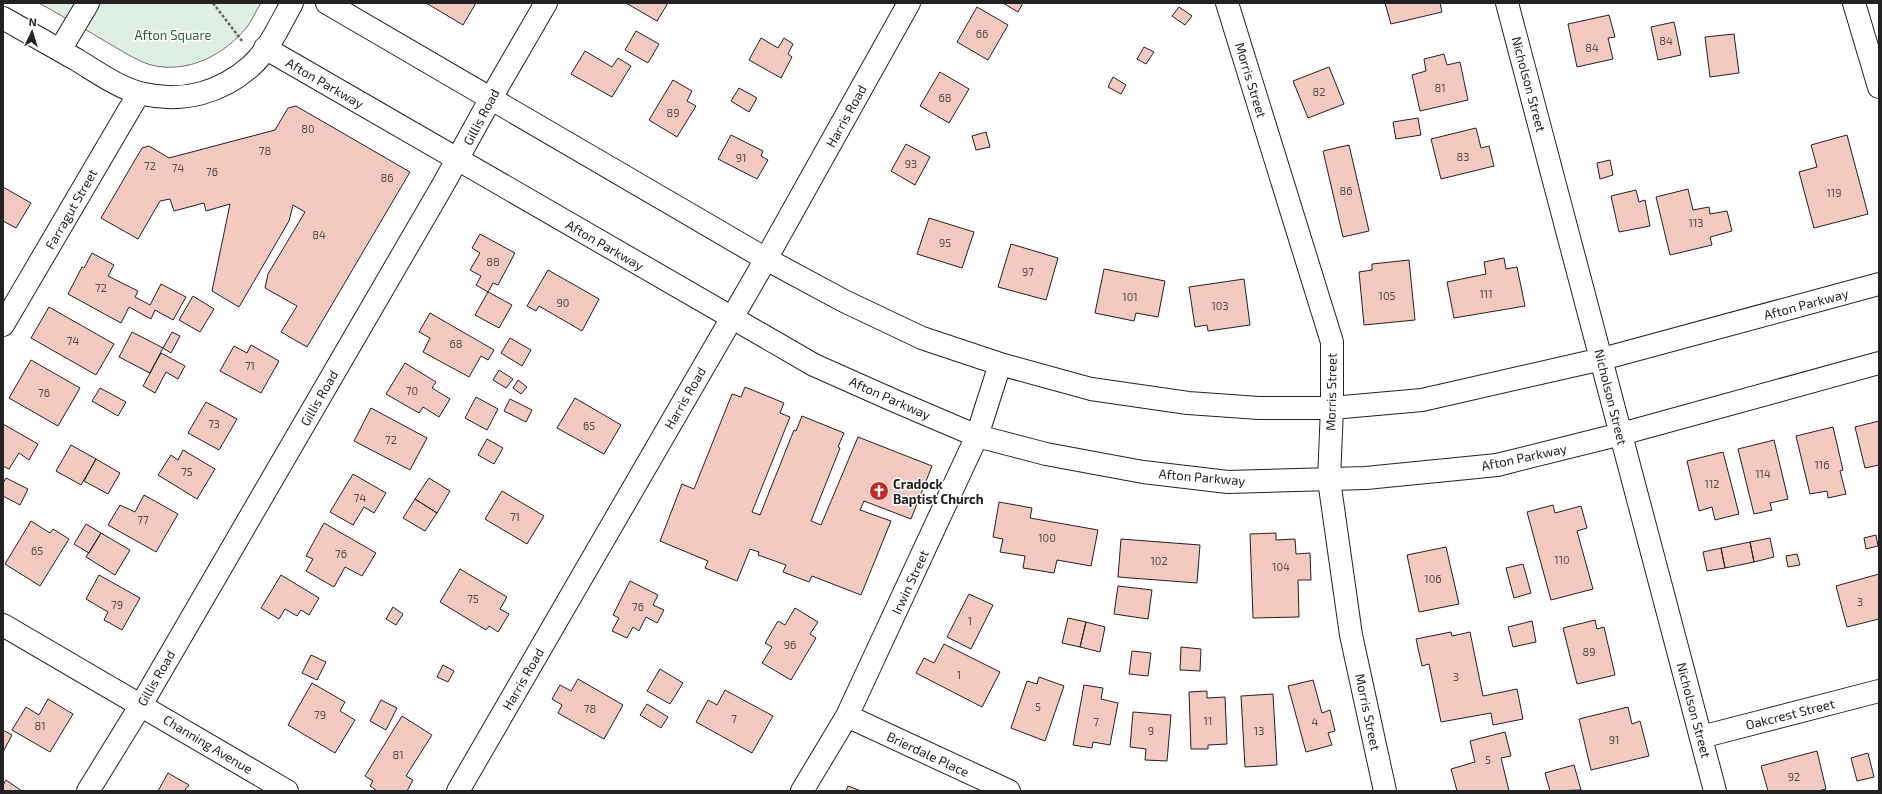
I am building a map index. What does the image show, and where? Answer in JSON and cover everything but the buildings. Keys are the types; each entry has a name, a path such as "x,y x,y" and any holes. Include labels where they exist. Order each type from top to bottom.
{"street":[{"path":"60,50 88,3"},
{"path":"3,18 118,84 139,93 172,98 201,94 228,84 251,66 265,48 292,3"},
{"name":"Afton Parkway","path":"326,3 766,259 844,301 922,338 1000,364 1091,389 1188,403 1259,408 1332,408 1422,400 1602,359 1879,284"},
{"name":"Gillis Road","path":"88,791 141,705 458,159 491,98 546,3"},
{"name":"Harris Road","path":"458,791 766,259 909,3"},
{"name":"Morris Street","path":"1227,3 1332,342 1332,408 1329,480 1351,636 1385,791"},
{"name":"Nicholson Street","path":"1507,3 1715,791"},
{"path":"1854,3 1879,87"},
{"name":"Afton Parkway","path":"265,48 814,365 977,436 1046,454 1143,472 1228,482 1366,478 1497,465 1621,434 1879,362"},
{"name":"Farragut Street","path":"3,325 139,93"},
{"name":"Irwin Street","path":"802,791 847,716 977,436 1000,364"},
{"name":"Channing Avenue","path":"3,625 288,791"},
{"name":"Oakcrest Street","path":"1701,737 1879,691"},
{"name":"Brierdale Place","path":"847,716 1009,791"}],"green space":[{"name":"Afton Square","path":"39,3 261,3 247,27 228,46 216,54 192,64 178,67 165,67 151,65 134,58"}],"place":[{"name":"Cradock Baptist Church","path":"879,491"}]}
